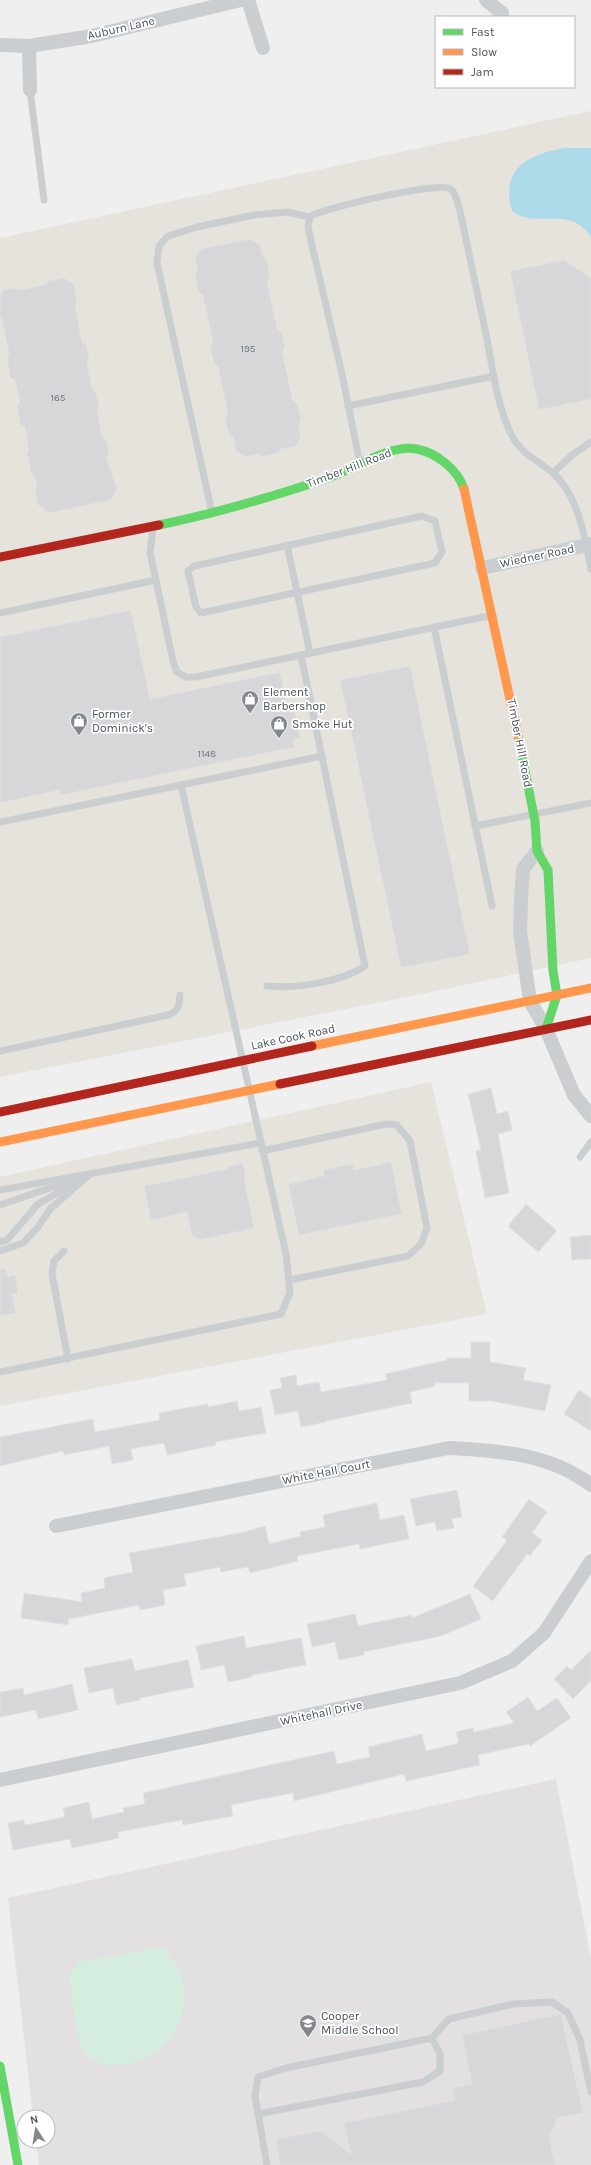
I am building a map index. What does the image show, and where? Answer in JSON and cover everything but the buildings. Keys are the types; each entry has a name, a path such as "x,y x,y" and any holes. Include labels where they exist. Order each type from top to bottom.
{"main road":[{"name":"Timber Hill Road","path":"0,557 212,514 333,476 394,450 417,449 433,456 454,469 461,480 493,615 534,815 537,851 548,870 553,972 557,995 546,1028"},
{"name":"Lake Cook Road","path":"0,1112 591,988"},
{"path":"0,1142 250,1092 546,1028 591,1020"},
{"path":"0,2066 18,2165"}],"street":[{"name":"Auburn Lane","path":"0,44 30,46 92,36 199,5 241,0"},
{"path":"248,0 263,48"},
{"path":"486,0 502,13"},
{"path":"30,46 30,90"},
{"name":"Wiedner Road","path":"482,568 589,545"},
{"path":"537,851 523,869 520,899 520,931 530,1001 546,1028 574,1095 591,1116"},
{"name":"White Hall Court","path":"56,1526 449,1448 498,1451 544,1460 591,1485"},
{"name":"Whitehall Drive","path":"0,1780 460,1684 512,1661 544,1633 591,1561"}],"lane":[{"path":"30,90 44,200"},
{"path":"212,514 157,263 159,246 168,236 197,227 254,215 287,212 310,217 329,208 443,186 450,188 460,211 503,413 515,442 533,460 553,473 567,492 578,512 589,545 591,569"},
{"path":"310,217 308,226 311,241 360,464"},
{"path":"348,406 494,376"},
{"path":"553,473 572,455 591,442"},
{"path":"422,516 435,521 442,552 435,563 201,613 196,607 188,571 194,566 287,545 422,516"},
{"path":"153,526 150,552 173,661 177,672 186,677 196,677 493,615"},
{"path":"287,545 310,653"},
{"path":"0,613 156,580"},
{"path":"434,627 492,906"},
{"path":"267,986 285,988 312,983 352,974 365,966 301,655"},
{"path":"0,822 322,756"},
{"path":"0,1372 281,1314 290,1293 290,1280 250,1092 181,785"},
{"path":"475,826 591,803"},
{"path":"0,1051 176,1012 178,1009 180,995"},
{"path":"262,1151 386,1124 397,1125 410,1141 428,1228 421,1244 408,1256 290,1280"},
{"path":"580,1157 591,1142"},
{"path":"0,1190 260,1143"},
{"path":"0,1204 90,1174"},
{"path":"0,1242 7,1240 38,1204 90,1174"},
{"path":"0,1251 23,1242 38,1227 50,1209 90,1174"},
{"path":"64,1251 54,1261 52,1274 68,1359"},
{"path":"267,2165 255,2096 258,2077 286,2068 432,2038 449,2019 513,2004 552,2002 568,2013 580,2040 591,2092"},
{"path":"258,2114 423,2082 440,2071 440,2054 432,2038"}],"shaded area":[{"path":"591,111 591,958 407,997 0,1077 0,238"},
{"path":"431,1082 487,1314 0,1406 0,1177"},
{"name":"Cooper Middle School","path":"556,1779 591,1959 591,2165 39,2165 37,2149 56,2149 56,2109 32,2109 8,1898"}],"green space":[{"path":"163,1947 178,1966 184,1987 184,2005 182,2014 170,2039 152,2054 127,2064 115,2066 102,2064 92,2059 81,2046 69,1976 79,1962"}],"water":[{"path":"565,148 591,148 591,237 583,227 573,222 563,219 532,218 521,216 512,211 509,196 510,184 514,174 520,166 539,154"}],"traffic: fast":[{"path":"159,525 224,510 289,491 331,477 385,453 407,448 425,451 446,463 457,475 464,489"},
{"path":"518,736 535,821 537,851 548,870 553,971 557,995 546,1029"},
{"path":"0,2066 18,2165"}],"traffic: slow":[{"path":"464,489 518,736"},
{"path":"312,1046 591,988"},
{"path":"0,1142 280,1084"}],"traffic: jam":[{"path":"0,557 159,525"},
{"path":"280,1084 591,1020"},
{"path":"0,1112 312,1046"}],"place":[{"name":"Element Barbershop","path":"250,714"},
{"name":"Former Dominick's","path":"79,736"},
{"name":"Smoke Hut","path":"279,739"},
{"name":"Cooper Middle School","path":"308,2038"}]}
